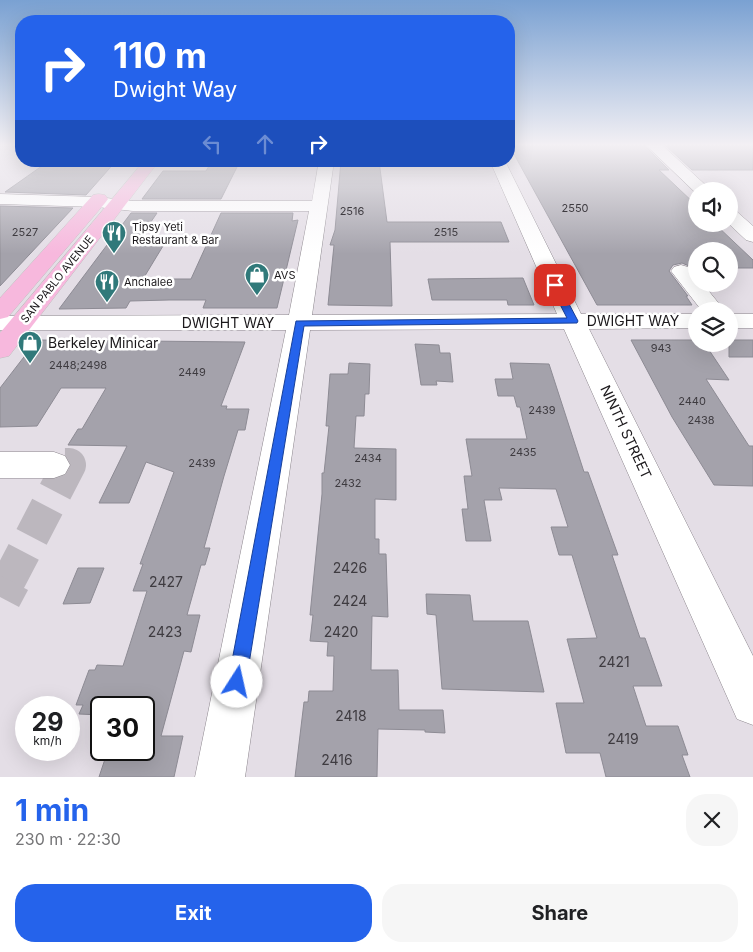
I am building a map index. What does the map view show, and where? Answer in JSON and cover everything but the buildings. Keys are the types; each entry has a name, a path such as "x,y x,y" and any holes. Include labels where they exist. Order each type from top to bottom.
{"main road":[{"name":"SAN PABLO AVENUE","path":"0,312 107,199 128,181"},
{"name":"SAN PABLO AVENUE","path":"0,350 11,323 107,199"}],"street":[{"path":"220,777 324,181"},
{"name":"NINTH STREET","path":"507,181 753,703"},
{"path":"0,199 107,199 133,206 320,206"},
{"path":"738,222 753,236"},
{"path":"681,271 707,302"},
{"name":"DWIGHT WAY","path":"11,323 688,321"},
{"path":"738,321 753,321"},
{"path":"5,472 54,465"}],"tunnel":[{"path":"8,582 69,465 54,465"},
{"path":"0,597 9,580"}],"place":[{"name":"Tipsy Yeti Restaurant & Bar","path":"114,254"},
{"name":"AVS","path":"257,296"},
{"name":"Anchalee","path":"107,303"},
{"name":"Berkeley Minicar","path":"30,364"}],"route":[{"path":"237,682 299,323 573,321 555,285"}]}
